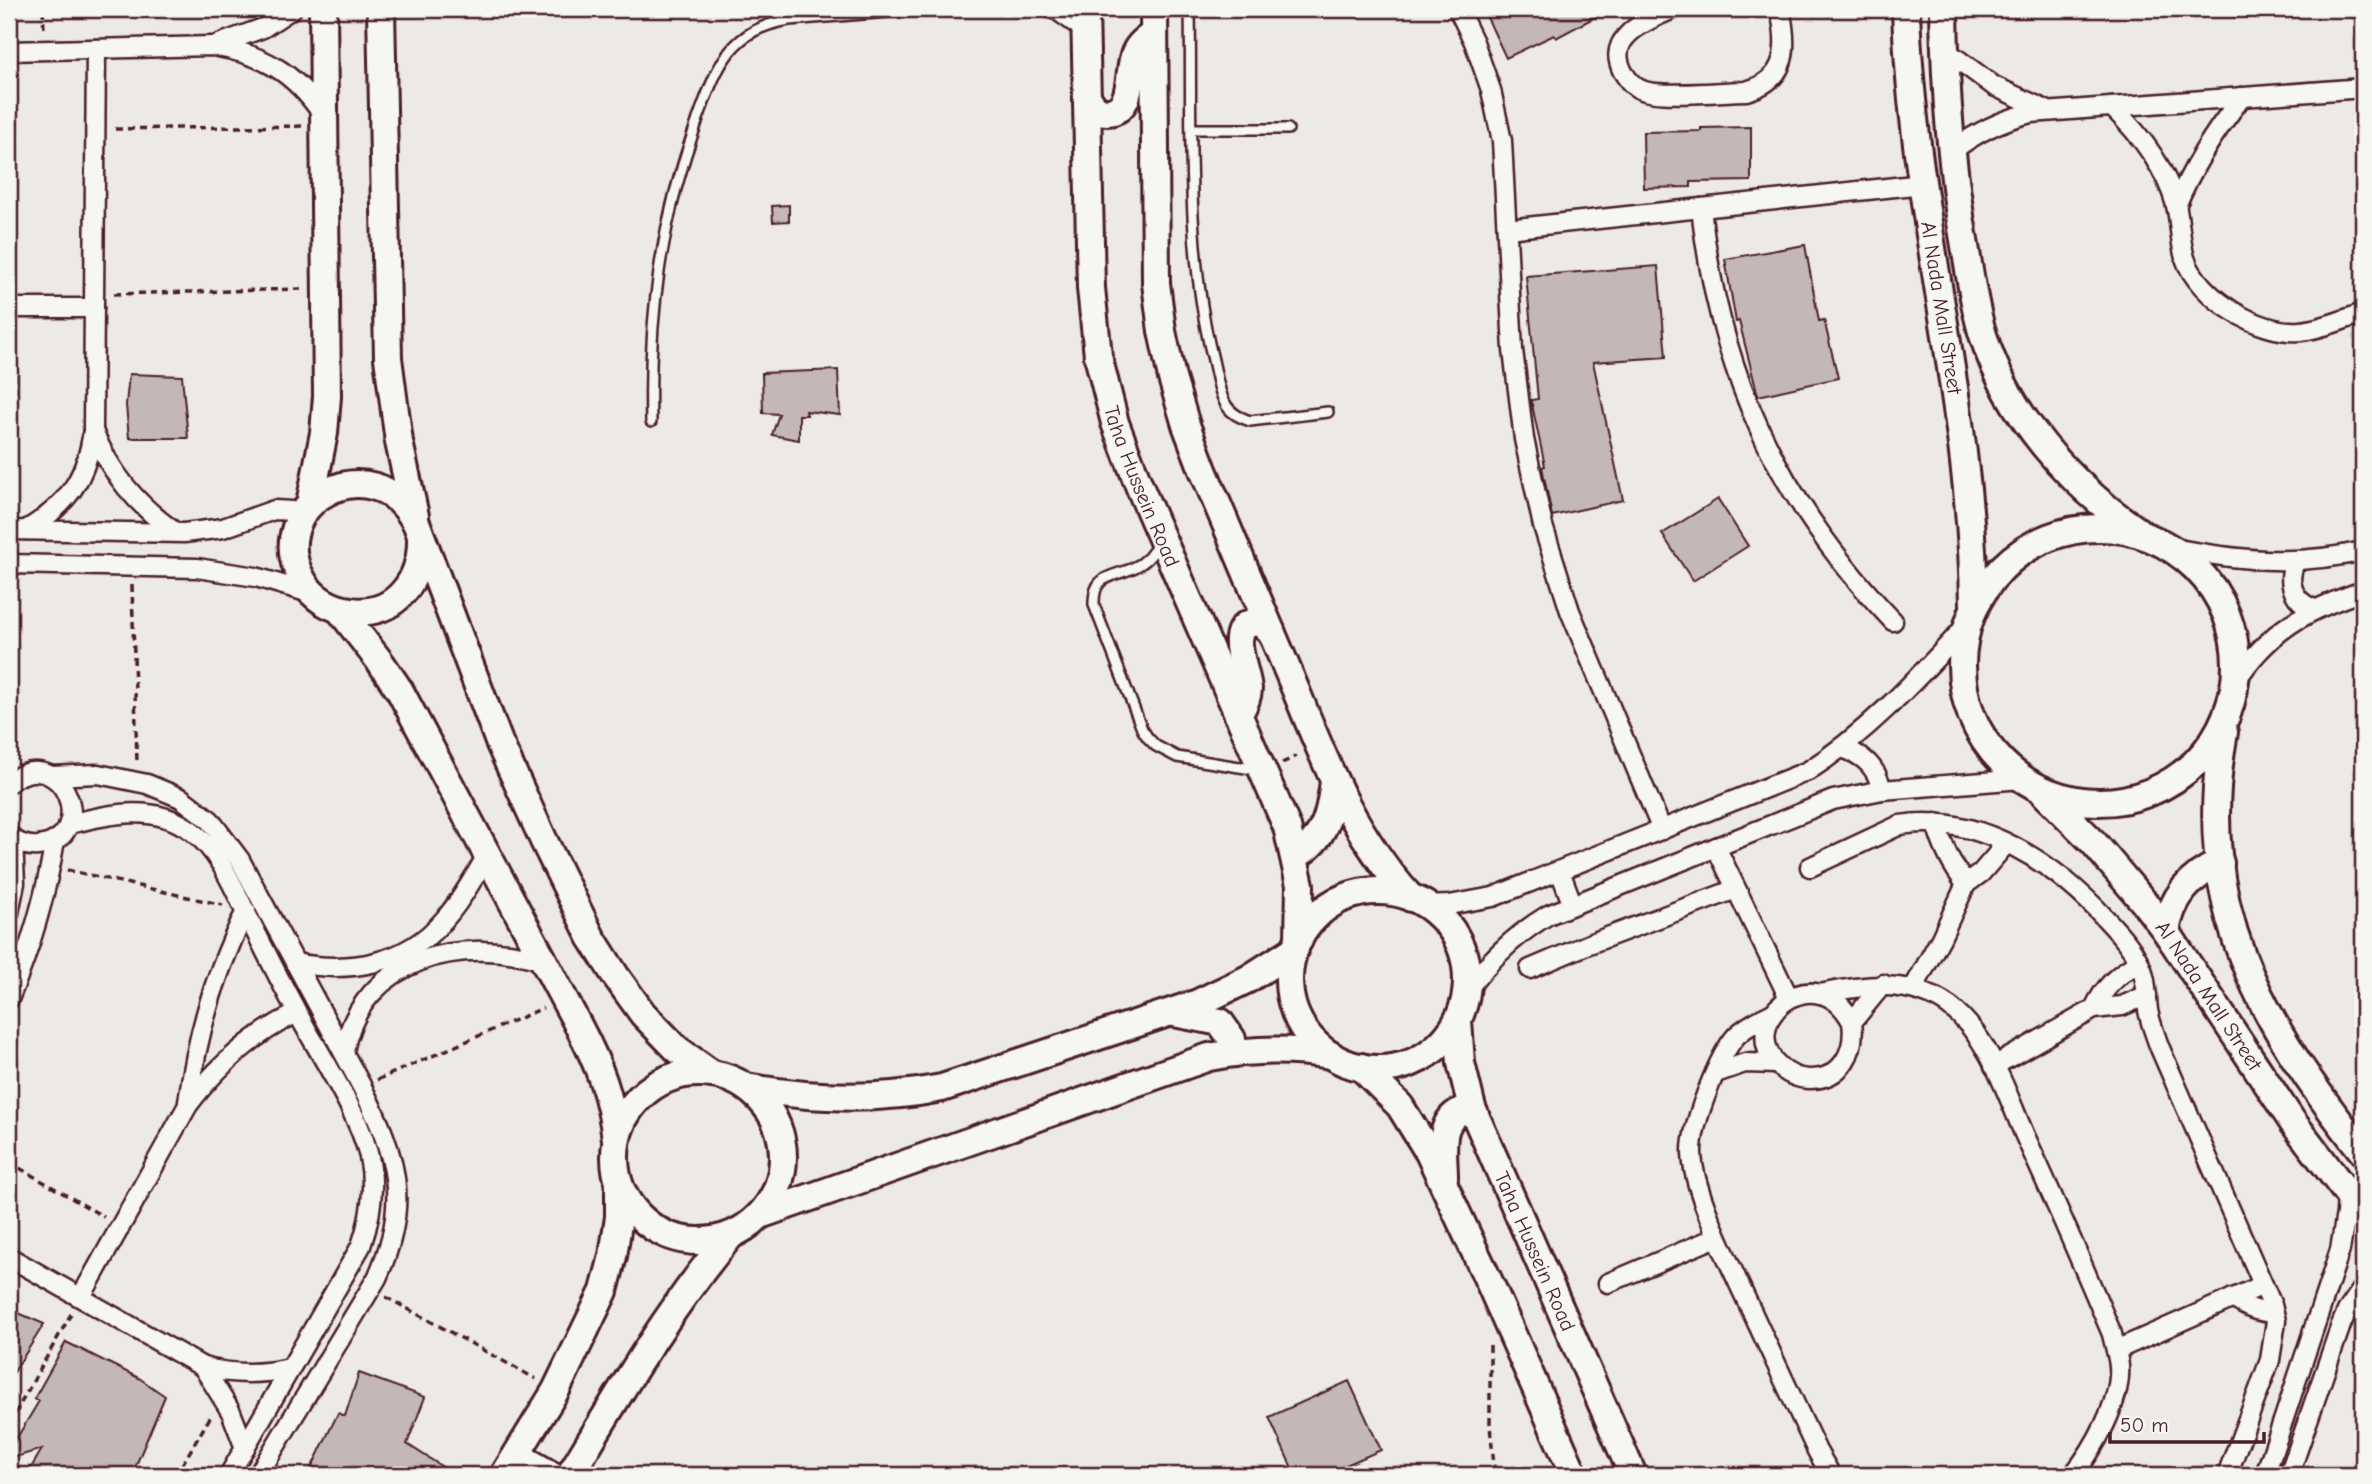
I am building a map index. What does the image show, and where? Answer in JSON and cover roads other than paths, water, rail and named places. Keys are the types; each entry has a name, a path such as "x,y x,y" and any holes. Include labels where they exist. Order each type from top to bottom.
{"street":[{"path":"212,46 245,36 292,9"},
{"path":"314,594 298,571 293,542 306,510 324,433 327,396 323,9"},
{"path":"9,564 132,565 226,572 256,577 314,594 339,609 353,612 381,607 399,596 413,580 419,567 419,531 399,442 388,358 381,9"},
{"name":"Taha Hussein Road","path":"1085,9 1091,288 1098,356 1115,423 1287,827 1300,885 1297,944"},
{"path":"1458,9 1474,42 1491,90 1502,141 1513,350 1524,439 1543,526 1570,611 1662,830"},
{"path":"1673,9 1636,25 1625,36 1620,51 1621,67 1628,81 1641,90 1657,94 1746,91 1758,88 1769,81 1783,60 1780,9"},
{"name":"Al Nada Mall Street","path":"1906,9 1917,142 1968,483 1971,615 1962,649 1961,675 1969,711 1986,744 2003,764 2031,784 2094,843 2143,901 2166,931 2285,1111 2355,1204"},
{"name":"Al Nada Mall Street","path":"1944,9 1951,152 1969,271 1983,334 1995,365 2028,423 2070,475 2095,498 2198,571 2221,604 2234,642 2235,682 2218,765 2215,810 2224,899 2252,984 2273,1024 2357,1144"},
{"path":"1087,96 1094,108 1101,111 1108,112 1121,106 1127,94 1136,51 1154,21"},
{"path":"1154,21 1156,283 1162,331 1186,425 1334,781 1371,849 1388,873 1450,928 1459,942 1467,973 1467,990 1458,1021 1438,1047 1417,1060 1394,1068 1362,1068"},
{"path":"9,51 212,46 246,53 277,67 311,97 324,121"},
{"path":"17,530 54,511 76,484 90,452 93,430 96,49"},
{"path":"1945,50 1994,86 2049,111"},
{"path":"1951,152 1997,123 2031,113 2363,88"},
{"path":"2176,206 2188,176 2204,148 2242,97"},
{"path":"2112,107 2140,136 2169,188 2176,206 2186,260 2206,289 2233,312 2266,326 2302,331 2363,313"},
{"path":"1507,229 1923,184"},
{"path":"1701,208 1707,260 1721,322 1736,373 1756,422 1789,488 1812,523 1843,566 1893,621"},
{"path":"11,308 94,301"},
{"path":"93,430 107,460 125,488 140,505 175,532"},
{"path":"17,530 175,532 223,528 274,510 306,510 334,488 362,484 390,492 411,512 499,742 591,937 643,1014 677,1049 712,1074"},
{"path":"616,1139 631,1106 651,1088 676,1076 694,1073 712,1074 746,1087 811,1097 909,1094 942,1088 1172,1013 1236,986 1297,944 1319,914 1347,897 1379,892 1419,902 1472,902 1493,897 1808,771 1842,748 1884,712 1971,615 1985,588 2005,565 2029,547 2048,538 2068,532 2109,529 2227,558 2295,562 2363,551"},
{"path":"2295,562 2290,578 2294,594 2306,606 2314,609"},
{"path":"2235,682 2257,651 2286,626 2314,609 2363,591"},
{"path":"339,609 382,663 400,691 593,1054 605,1082 612,1110 616,1139 615,1169 626,1199 636,1212 663,1233 696,1241 731,1235"},
{"path":"1238,715 1248,690 1238,644 1239,634 1251,623 1262,624 1271,631"},
{"path":"1467,990 1481,970 1516,936 1548,915 1572,903 1833,800 1882,790 2031,784 2078,801 2118,801 2138,797 2174,780 2190,768 2204,754 2226,720"},
{"path":"1842,748 1861,756 1869,763 1882,790"},
{"path":"9,999 32,940 55,841 69,824 72,813 67,791 51,776 30,772 12,777"},
{"path":"51,776 98,774 137,781 181,798 210,820 240,860 344,1051 386,1138 392,1157 396,1177 396,1218 386,1259 258,1475"},
{"path":"1295,856 1311,846 1325,827 1334,781"},
{"path":"69,824 113,814 154,814 192,831 216,856 363,1138 372,1174 371,1212 353,1262 229,1475"},
{"path":"1936,823 1952,866 1966,884"},
{"path":"1810,867 1900,825 1936,823 1978,832 2046,865 2076,888 2120,934 2139,963 2145,978 2148,1011 2159,1046 2274,1314 2275,1336 2270,1360 2227,1475"},
{"path":"9,912 15,883 11,838 34,847 55,841"},
{"path":"1913,989 1966,884 1981,873 2006,844"},
{"path":"1716,847 1788,998"},
{"path":"344,1051 352,1019 366,999 411,958 442,923 456,906 488,854"},
{"path":"2166,931 2171,909 2182,889 2193,878 2220,863"},
{"path":"1560,871 1572,903"},
{"path":"1530,970 1588,944 1736,889"},
{"path":"188,1105 193,1065 213,987 246,911"},
{"path":"1297,944 1289,983 1292,1000 1306,1032 1331,1055"},
{"path":"295,962 323,967 353,967 390,958 474,950 509,952 544,961"},
{"path":"2094,1009 2117,976 2139,963"},
{"path":"1852,1022 1883,984"},
{"path":"1820,994 1839,1004 1852,1022 1853,1044 1850,1054 1844,1063 1826,1076 1805,1079 1794,1076 1777,1064 1771,1055 1766,1034 1773,1013 1780,1004 1799,994 1820,994 1883,984 1913,989 1948,1006 1966,1022 1987,1051 2068,1228 2112,1334 2116,1350 2118,1386 2111,1407 2101,1430 2073,1475"},
{"path":"1994,1066 2094,1009 2122,1006 2147,995"},
{"path":"80,1297 188,1105 204,1083 244,1045 297,1013"},
{"path":"1172,1013 1220,1022 1232,1039 1233,1053"},
{"path":"1773,1013 1753,1022 1737,1036 1724,1053 1701,1108 1692,1153 1696,1177 1717,1237 1817,1451 1831,1475"},
{"name":"Taha Hussein Road","path":"1458,1021 1461,1063 1472,1108 1633,1475"},
{"path":"760,1215 1172,1069 1233,1053 1282,1049 1331,1055 1362,1068 1400,1106 1416,1129 1444,1185 1574,1475"},
{"path":"1716,1073 1745,1063 1777,1064"},
{"path":"570,1475 657,1333 704,1266 731,1235 760,1215 779,1184 782,1148 778,1130 771,1113 746,1087"},
{"path":"1444,1185 1446,1125 1455,1113 1472,1108"},
{"path":"2321,1160 2357,1144"},
{"path":"551,1475 511,1465 556,1390 604,1291 619,1217 619,1183"},
{"path":"2265,1475 2340,1250 2346,1213 2355,1204"},
{"path":"371,1212 396,1218"},
{"path":"1608,1283 1717,1237"},
{"path":"9,1257 203,1367 246,1374 290,1368"},
{"path":"2116,1350 2263,1286"},
{"path":"2288,1475 2341,1325 2363,1288"},
{"path":"2234,1298 2245,1307 2274,1314"},
{"path":"203,1367 223,1395 245,1448"}],"lane":[{"path":"651,422 652,329 659,262 667,223 688,146 727,55 739,41 754,30 771,23 926,9"},
{"path":"1039,9 1072,25 1085,37"},
{"path":"1190,9 1194,228 1198,283 1223,401 1239,417 1250,421 1328,412"},
{"path":"1192,129 1288,129"},
{"path":"1161,536 1148,558 1132,569 1103,578 1094,597 1094,605 1142,729 1156,746 1177,757 1264,771"}]}
